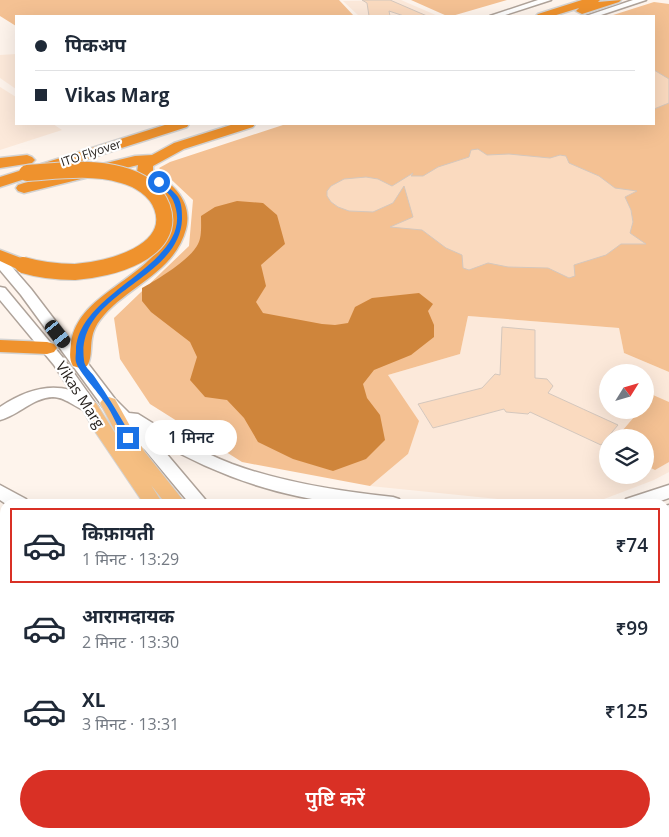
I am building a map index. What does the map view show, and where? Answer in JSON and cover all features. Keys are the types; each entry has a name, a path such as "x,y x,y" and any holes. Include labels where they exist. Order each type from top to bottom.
{"highway":[{"path":"545,15 594,0"},
{"path":"569,15 615,0"},
{"path":"0,168 27,166 141,125"},
{"name":"ITO Flyover","path":"0,175 158,125"},
{"name":"ITO Flyover","path":"0,182 27,166 178,125"},
{"path":"80,362 80,345 84,329 113,295 163,257 179,229 176,198 145,172 146,164 179,146 245,125"},
{"path":"0,195 115,166 153,159"},
{"path":"0,162 27,166 95,170 126,175 148,188 156,197 164,212 163,230 160,236 143,251 99,269 69,273 48,271 0,255"},
{"path":"0,346 47,348"}],"main road":[{"path":"497,15 547,0"},
{"path":"593,15 642,0"},
{"name":"Vikas Marg","path":"0,262 26,292 80,362 109,403 137,455 172,499"},
{"name":"Vikas Marg","path":"0,292 59,362 90,407 100,426 172,499"},
{"path":"0,415 25,400 50,392 71,396 90,407"},
{"path":"109,403 159,435 239,473 306,491 360,499"},
{"path":"0,491 12,499"},
{"path":"646,499 669,491"}],"shaded area":[{"path":"0,0 339,0 353,15 15,15 15,25 0,16"},
{"path":"401,0 436,15 358,15 343,1"},
{"path":"411,0 507,0 455,15 445,15"},
{"path":"654,2 669,4 669,372 654,364 624,353 619,328 468,316 460,354 388,375 419,421 408,454 370,486 242,462 150,404 120,359 114,318 189,246 193,200 159,168 170,162 283,125 655,125 655,15 613,15"},
{"path":"15,54 15,88 0,78 0,55"},
{"path":"0,87 15,96 15,125 54,125 62,130 0,150"},
{"path":"237,201 263,203 277,215 285,244 261,265 266,286 256,302 263,313 335,325 348,323 355,307 372,298 419,293 433,304 428,311 434,325 434,337 411,355 374,370 363,384 367,398 380,415 385,440 366,459 333,471 293,459 258,442 244,418 227,400 205,397 190,380 197,357 190,342 151,312 142,301 142,288 173,269 194,250 200,238 201,216 215,207"},
{"path":"468,316 619,328 624,353 650,364 599,364 599,417 548,393 553,386 547,379 535,378 535,330 500,375 495,374 486,384 487,387 418,405 433,428 504,409 506,412 528,414 530,412 599,444 599,484 644,484 604,499 499,499 370,486 408,454 388,375 460,354"},
{"path":"654,366 669,372 669,472 654,480 654,429 614,429 617,425 604,419 654,419"},
{"path":"654,395 669,402 669,462 654,470 654,429 624,429 632,419 654,419"}],"building":[{"path":"362,0 390,0 425,15 401,15 389,11 390,15 369,15 367,3"},
{"path":"655,71 669,79 669,103 655,109"},
{"path":"478,149 487,155 509,154 550,158 560,155 566,156 569,163 599,176 615,188 637,191 625,197 631,210 633,222 630,233 646,244 621,244 606,255 574,265 575,276 569,278 548,268 508,267 488,263 469,270 463,268 462,255 446,248 422,230 390,227 413,217 404,186 393,203 373,212 349,211 338,207 327,196 327,191 331,186 344,179 366,177 378,179 392,186 413,173 411,176 423,176 438,167 469,157 471,150"},
{"path":"502,327 535,330 535,378 547,379 553,386 548,393 599,416 599,419 605,419 618,425 615,429 599,429 599,444 530,412 528,414 506,412 504,409 433,428 418,404 482,388 495,374 500,375"}],"route":[{"path":"128,438 109,403 80,362 80,345 84,329 97,312 113,295 163,257 179,229 176,198 159,182"}]}
